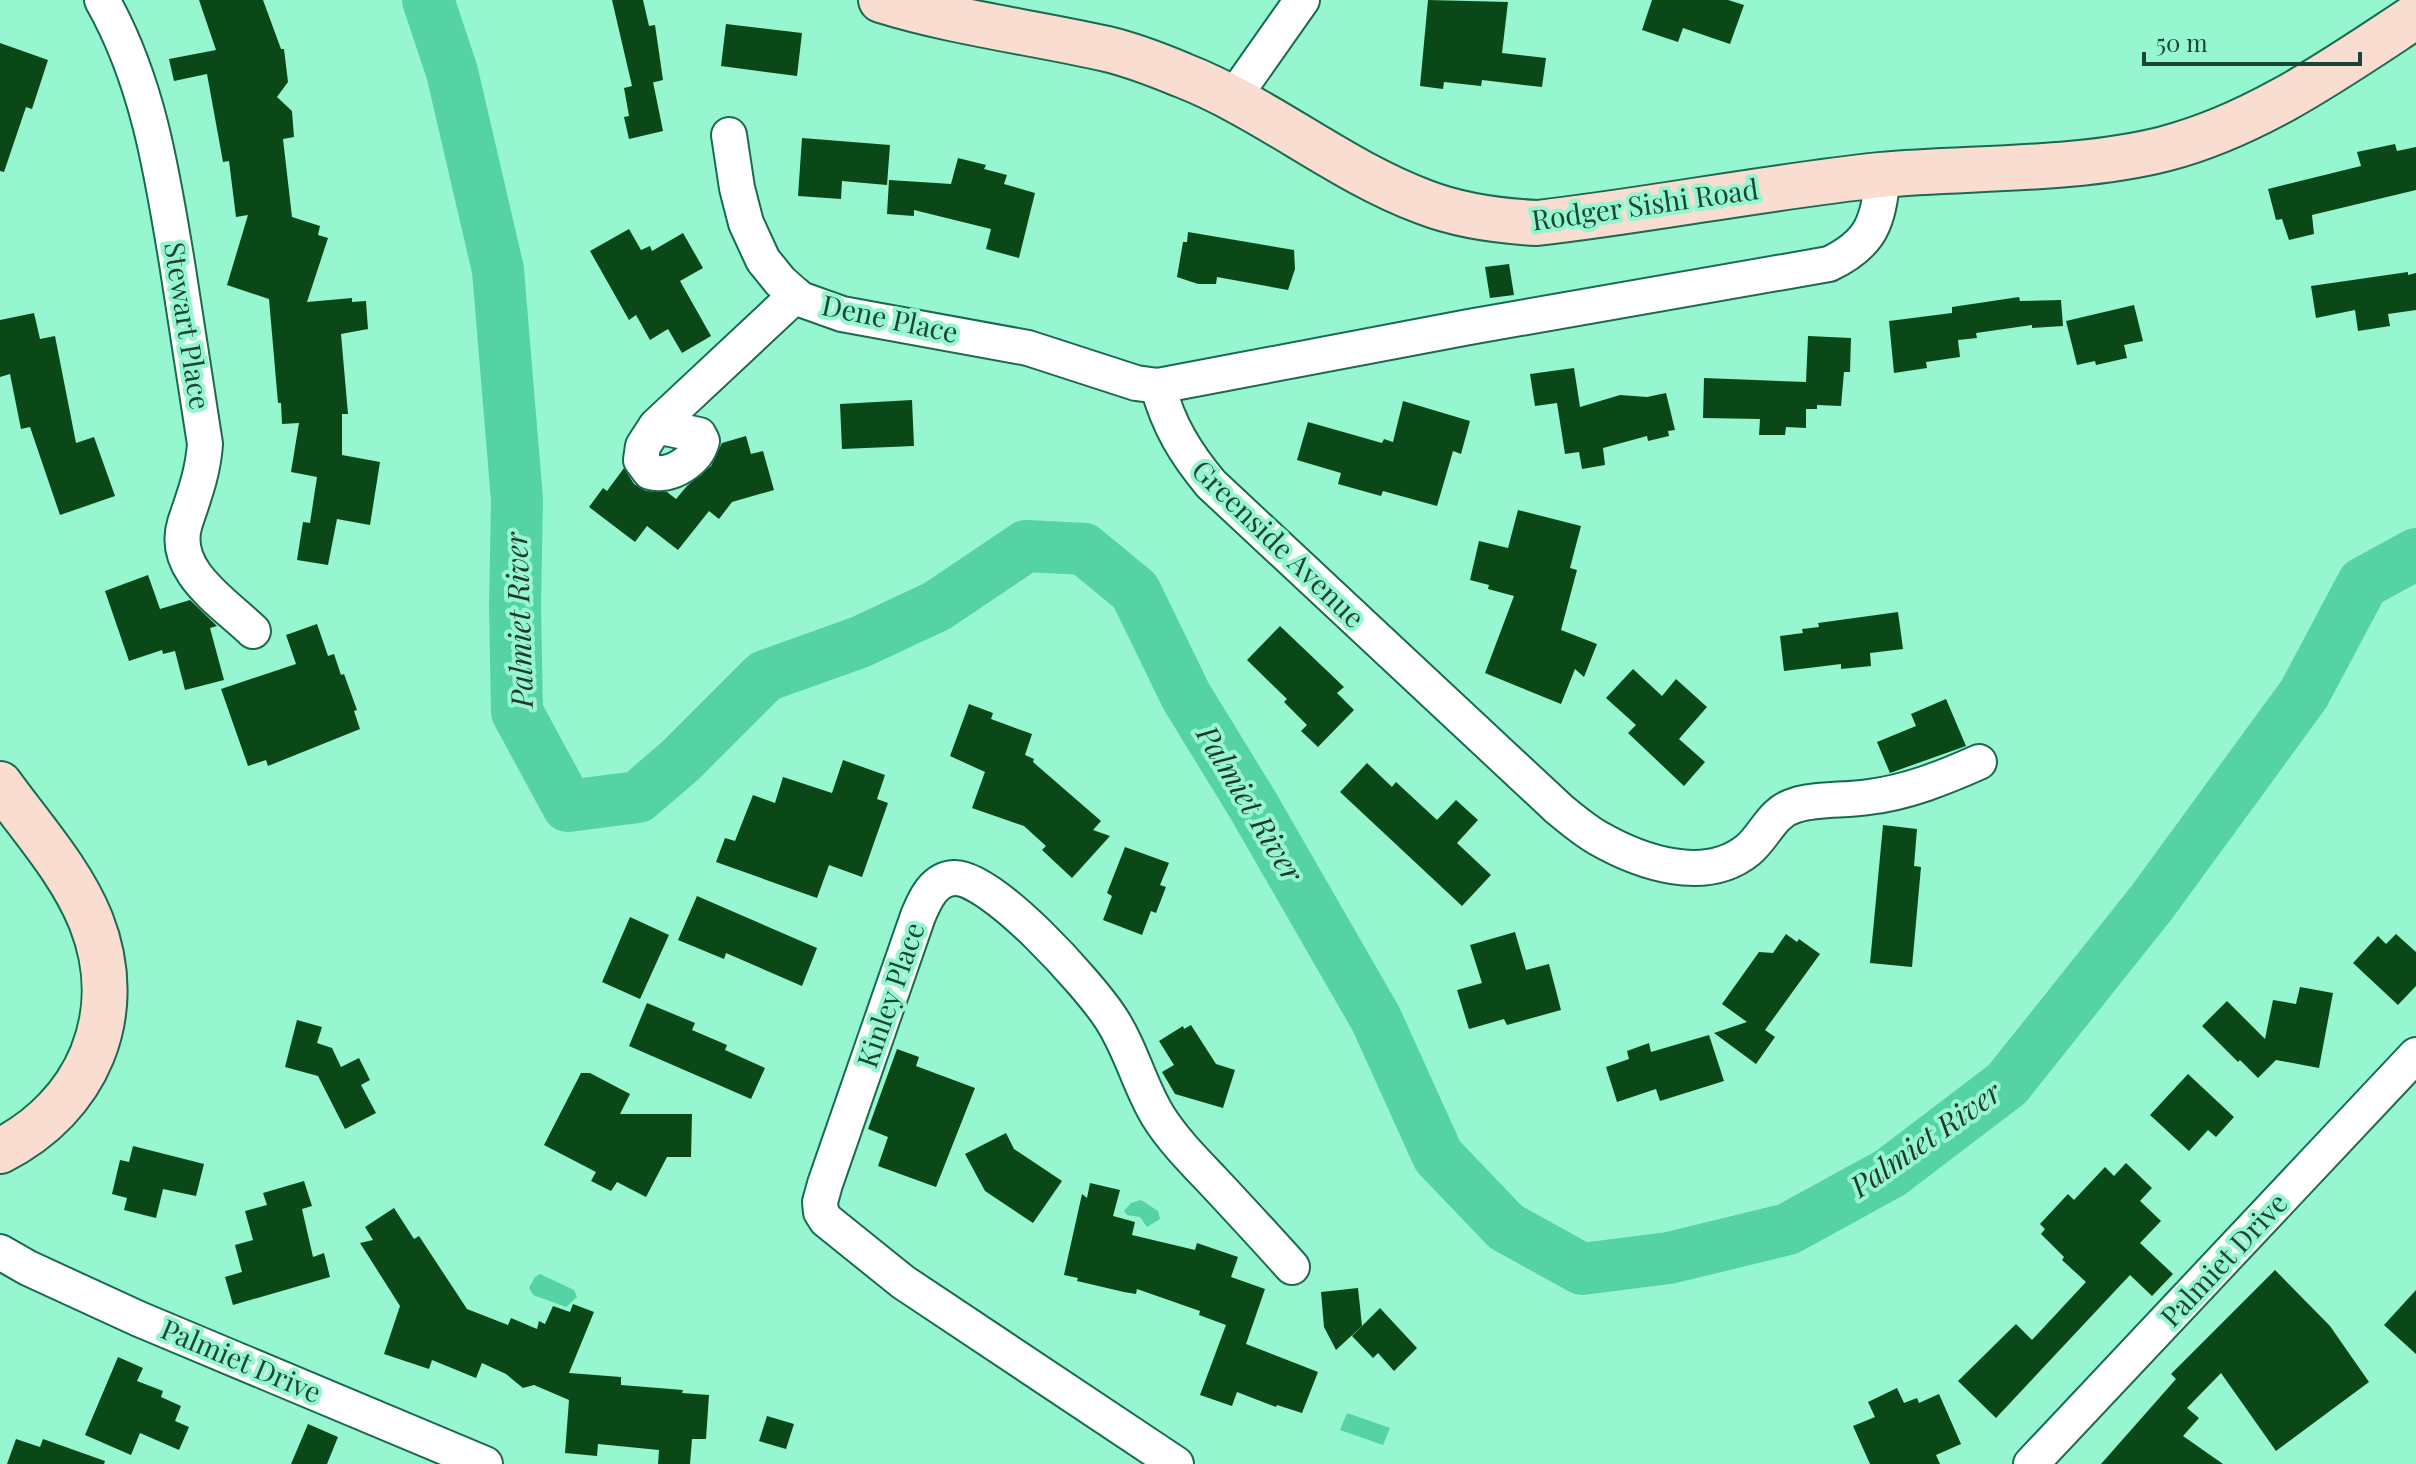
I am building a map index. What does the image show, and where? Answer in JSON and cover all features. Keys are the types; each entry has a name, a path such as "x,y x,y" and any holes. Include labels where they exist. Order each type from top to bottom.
{"main road":[{"name":"Rodger Sishi Road","path":"881,0 1111,50 1184,75 1233,98 1379,182 1424,202 1498,221 1537,223 1786,186 1883,175 2109,159 2165,149 2220,130 2287,98 2416,16"},
{"path":"0,784 66,876 91,920 100,951 103,1007 98,1043 81,1081 44,1124 0,1151"}],"street":[{"name":"Stewart Place","path":"102,0 117,27 148,111 164,184 205,444 203,469 185,524 182,550 192,573 253,631"},
{"path":"1233,98 1302,0"},
{"name":"Dene Place","path":"729,135 746,223 763,260 796,295 834,312 1028,348 1125,380 1158,386"},
{"path":"1158,386 1469,327 1829,264 1850,254 1863,242 1874,224 1880,206 1883,175"},
{"path":"656,426 796,295"},
{"name":"Greenside Avenue","path":"1158,386 1174,434 1211,484 1559,809 1595,837 1630,854 1661,864 1686,867 1730,862 1750,848 1779,811 1786,808 1908,790 1979,762"},
{"name":"Kinley Place","path":"1176,1464 903,1282 826,1220 821,1212 820,1202 830,1170 918,916 933,888 951,878 964,878 977,884 1059,955 1111,1017 1128,1046 1158,1116 1184,1149 1292,1267"},
{"name":"Palmiet Drive","path":"2031,1464 2416,1055"},
{"name":"Palmiet Drive","path":"0,1252 139,1319 485,1464"}],"shaded area":[{"path":"1141,1200 1158,1211 1160,1219 1147,1227 1140,1217 1127,1215 1124,1211 1131,1203"},
{"path":"540,1274 574,1290 577,1297 566,1307 533,1295 529,1288"},
{"path":"1347,1413 1390,1428 1383,1445 1340,1430"}],"building":[{"path":"199,0 263,0 281,49 284,49 288,82 277,97 292,111 294,137 283,139 292,217 320,226 318,235 328,238 307,302 352,298 352,302 366,301 368,329 341,334 348,414 342,414 342,455 380,462 370,525 337,519 328,565 297,560 303,522 310,523 317,477 291,472 299,423 282,424 269,299 227,285 248,215 236,217 229,161 223,162 207,74 174,81 169,59 216,50"},
{"path":"612,0 643,0 649,26 655,25 663,80 653,82 663,131 629,139 624,117 629,116 624,88 632,86"},
{"path":"1428,0 1508,2 1502,53 1546,58 1542,87 1482,80 1481,86 1444,82 1443,89 1420,86"},
{"path":"1652,0 1728,0 1744,5 1730,44 1683,28 1678,42 1642,30"},
{"path":"726,24 802,33 797,76 721,66"},
{"path":"0,43 48,60 32,109 26,107 4,172 0,171"},
{"path":"802,138 890,145 887,185 842,181 841,199 798,196"},
{"path":"2395,144 2397,151 2416,147 2416,190 2312,215 2314,234 2289,240 2282,219 2276,220 2268,189 2361,166 2357,152"},
{"path":"958,158 986,165 984,169 1007,175 1004,184 1035,193 1019,258 986,249 991,229 914,210 914,216 887,214 889,180 951,184"},
{"path":"629,229 641,250 650,246 652,251 683,233 703,268 680,281 711,336 682,353 668,329 650,340 636,315 629,320 590,251"},
{"path":"1188,232 1294,250 1295,269 1288,290 1217,277 1216,284 1198,284 1177,277 1183,242 1187,242"},
{"path":"1509,264 1514,295 1490,298 1485,267"},
{"path":"2408,272 2408,275 2416,273 2416,310 2388,314 2390,326 2358,331 2355,310 2316,318 2311,286"},
{"path":"2019,297 2020,301 2061,300 2063,326 2032,328 2032,325 1976,333 1977,338 1958,340 1960,357 1926,362 1927,368 1894,373 1889,321 1952,313 1952,307"},
{"path":"2134,305 2143,341 2124,345 2127,358 2096,365 2095,361 2077,365 2066,321"},
{"path":"34,313 40,339 55,336 76,443 94,437 115,496 60,515 30,427 21,429 10,374 0,377 0,320"},
{"path":"1808,336 1851,338 1850,372 1844,372 1841,406 1817,405 1817,409 1806,409 1806,428 1786,427 1785,435 1759,435 1760,419 1703,418 1704,378 1806,382"},
{"path":"1574,368 1580,407 1620,395 1647,397 1666,393 1675,430 1668,431 1669,436 1648,441 1647,436 1603,448 1605,465 1582,469 1579,452 1565,454 1557,403 1535,406 1530,374"},
{"path":"912,400 914,446 842,449 840,404"},
{"path":"1403,401 1470,421 1461,454 1453,451 1437,506 1383,491 1381,496 1338,484 1341,473 1297,460 1308,422 1382,443 1384,439 1393,442"},
{"path":"746,436 751,454 763,451 774,490 732,502 719,519 709,511 678,550 647,526 635,542 589,507 603,488 607,491 624,468 634,484 646,491 667,492 676,499 711,466 722,443"},
{"path":"1518,510 1581,526 1570,568 1577,570 1561,630 1597,644 1584,677 1575,669 1561,704 1485,673 1514,596 1470,580 1479,541 1508,548"},
{"path":"148,575 160,609 190,600 217,626 210,628 224,680 185,690 175,651 163,654 162,650 129,661 105,591"},
{"path":"1898,612 1903,649 1870,653 1871,666 1841,669 1841,664 1784,671 1780,636 1803,633 1802,629 1819,627 1818,623"},
{"path":"317,624 328,656 334,654 341,675 344,674 357,710 354,711 360,729 268,766 266,760 248,766 221,689 296,664 286,635"},
{"path":"1280,626 1344,687 1337,693 1354,710 1318,747 1301,731 1307,725 1284,702 1287,699 1247,660"},
{"path":"1633,669 1662,696 1676,679 1707,707 1679,739 1705,762 1684,786 1628,733 1636,725 1606,698"},
{"path":"1946,699 1966,746 1890,773 1877,742 1916,726 1911,714"},
{"path":"969,704 993,713 991,719 1032,734 1025,755 1034,759 1033,762 1101,821 1093,830 1110,836 1072,878 1042,850 1046,846 1024,826 972,808 985,772 950,756"},
{"path":"843,760 885,775 877,799 888,803 862,877 829,865 817,898 716,862 725,838 735,841 753,795 775,803 783,777 832,793"},
{"path":"1367,763 1392,787 1396,782 1437,820 1456,800 1478,820 1457,843 1491,875 1462,906 1340,792"},
{"path":"1883,825 1917,829 1914,866 1921,867 1912,967 1870,963"},
{"path":"1125,847 1169,863 1160,885 1166,887 1156,913 1151,911 1142,935 1103,920 1112,896 1107,893"},
{"path":"697,896 817,948 802,986 726,953 724,959 678,940"},
{"path":"630,917 669,935 640,999 602,982"},
{"path":"1515,932 1526,970 1549,964 1561,1010 1507,1025 1504,1019 1469,1029 1457,990 1482,983 1470,945"},
{"path":"1786,934 1820,954 1765,1030 1775,1037 1756,1064 1714,1033 1747,1022 1722,1004 1759,952 1773,953"},
{"path":"2396,934 2416,952 2416,986 2398,1005 2353,963 2378,936 2386,944"},
{"path":"2300,987 2333,993 2319,1068 2276,1060 2258,1078 2202,1026 2227,1001 2265,1039 2273,1000 2296,1004"},
{"path":"647,1003 695,1023 692,1030 727,1045 725,1050 765,1068 751,1099 629,1046"},
{"path":"297,1020 322,1027 317,1043 332,1048 341,1067 359,1058 370,1080 361,1085 376,1113 345,1129 318,1076 285,1067"},
{"path":"1191,1025 1216,1064 1235,1070 1223,1108 1175,1094 1162,1072 1174,1065 1159,1041 1183,1026 1184,1029"},
{"path":"1709,1035 1724,1081 1660,1101 1656,1089 1617,1102 1606,1067 1629,1059 1627,1051 1649,1043 1651,1052"},
{"path":"897,1049 919,1057 916,1066 975,1088 936,1187 878,1166 888,1137 868,1129"},
{"path":"581,1073 590,1073 630,1094 620,1114 692,1114 691,1157 667,1157 646,1197 617,1182 611,1191 591,1181 596,1172 544,1145"},
{"path":"2188,1074 2234,1117 2216,1137 2208,1130 2189,1151 2150,1115"},
{"path":"1006,1133 1014,1149 1062,1181 1033,1223 985,1191 965,1154"},
{"path":"133,1146 204,1164 196,1196 163,1189 156,1218 124,1210 127,1198 112,1194 120,1160 129,1162"},
{"path":"2126,1163 2152,1188 2140,1201 2161,1221 2140,1243 2173,1274 2152,1296 2130,1275 1996,1418 1958,1381 2016,1324 2032,1340 2086,1282 2062,1260 2064,1257 2041,1234 2045,1229 2040,1224 2068,1194 2074,1200 2105,1167 2114,1176"},
{"path":"304,1181 312,1206 302,1209 313,1257 324,1253 330,1277 233,1305 225,1277 242,1272 235,1245 253,1240 245,1211 267,1205 263,1193"},
{"path":"1090,1183 1120,1190 1113,1216 1135,1222 1132,1235 1195,1250 1197,1243 1238,1257 1231,1277 1265,1289 1246,1344 1318,1372 1302,1413 1237,1392 1232,1406 1200,1395 1226,1325 1199,1315 1200,1311 1137,1289 1136,1294 1124,1292 1064,1275 1082,1194 1087,1198"},
{"path":"394,1208 414,1239 419,1236 467,1309 508,1325 511,1318 537,1329 539,1321 545,1324 553,1306 570,1312 573,1304 594,1312 569,1373 621,1377 621,1385 709,1395 706,1439 692,1439 690,1464 658,1464 659,1450 598,1444 597,1456 565,1453 569,1400 534,1385 523,1388 506,1374 482,1363 476,1378 432,1360 429,1369 384,1354 400,1306 360,1243 373,1240 365,1227"},
{"path":"2275,1270 2330,1326 2369,1382 2276,1451 2221,1373 2187,1408 2199,1418 2183,1436 2223,1464 2101,1464 2176,1379 2171,1374"},
{"path":"1358,1288 1362,1326 1336,1350 1324,1327 1321,1292"},
{"path":"2416,1290 2416,1354 2384,1325"},
{"path":"1380,1308 1417,1348 1394,1371 1378,1353 1373,1358 1352,1336"},
{"path":"118,1357 143,1368 137,1381 163,1391 161,1397 181,1406 175,1421 189,1427 179,1450 140,1433 131,1455 85,1435"},
{"path":"1897,1388 1904,1403 1917,1398 1919,1403 1939,1394 1961,1444 1936,1455 1940,1464 1870,1464 1853,1426 1875,1417 1868,1402"},
{"path":"767,1416 794,1424 786,1449 759,1441"},
{"path":"308,1424 338,1437 327,1464 291,1464"},
{"path":"16,1439 40,1447 43,1439 105,1461 104,1464 7,1464"}],"waterway":[{"name":"Palmiet River","path":"428,0 452,72 498,270 517,500 517,712 568,806 638,797 681,760 765,676 860,642 937,606 1026,546 1084,549 1135,591 1186,696 1376,1019 1438,1156 1506,1227 1582,1269 1669,1258 1788,1229 1890,1173 2007,1084 2152,902 2304,694 2363,583 2416,554"}]}
